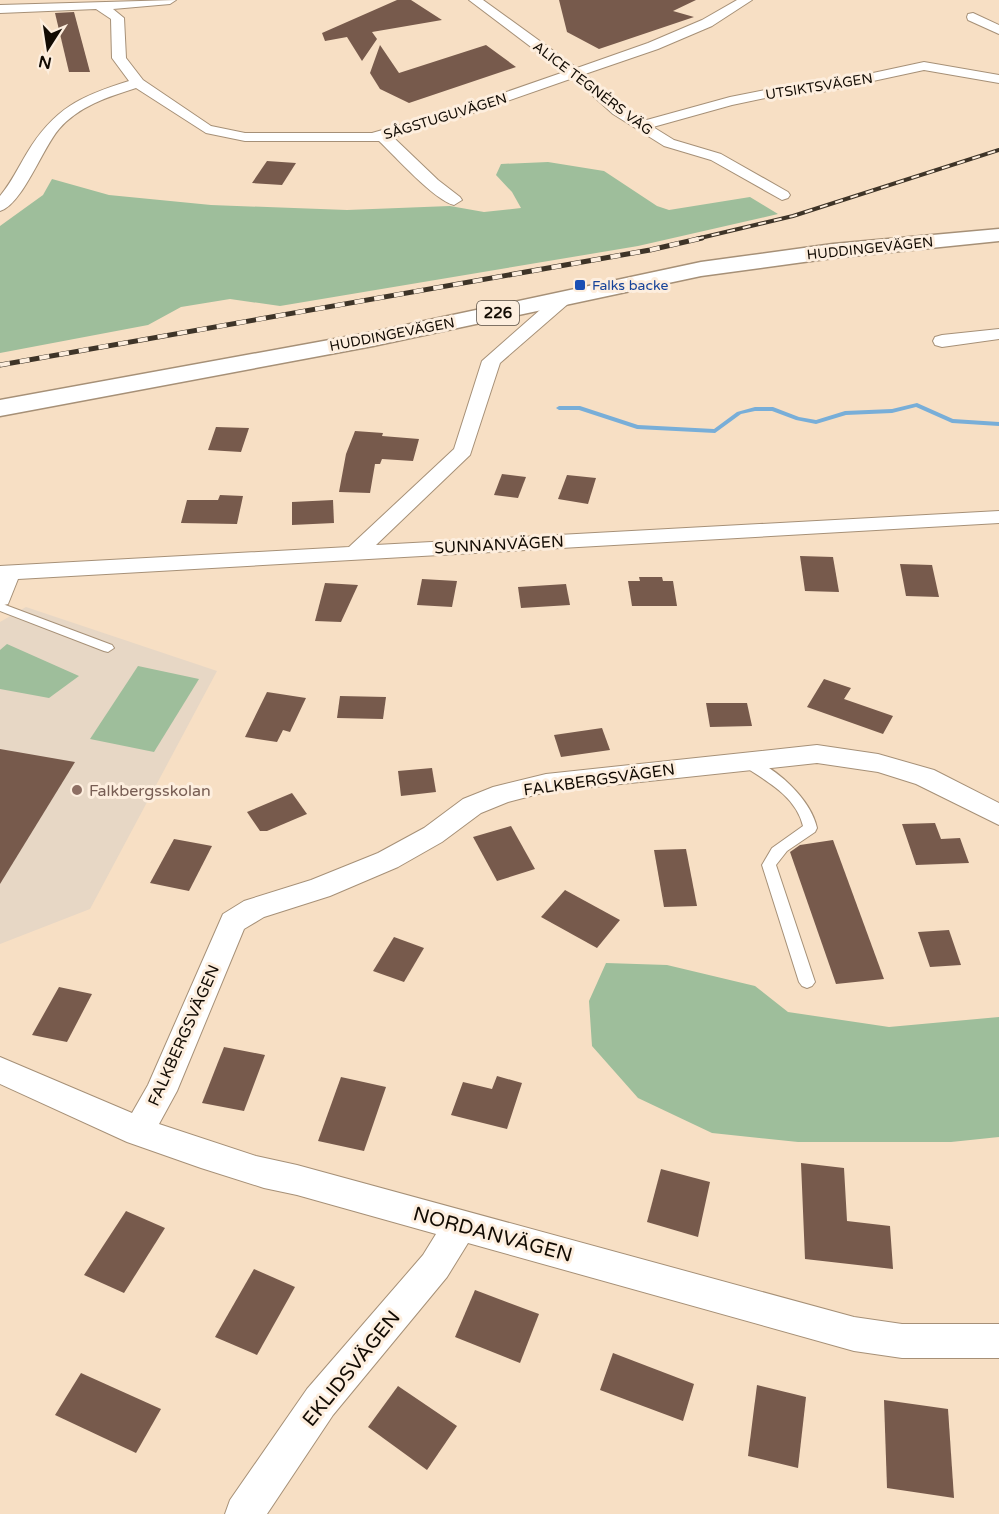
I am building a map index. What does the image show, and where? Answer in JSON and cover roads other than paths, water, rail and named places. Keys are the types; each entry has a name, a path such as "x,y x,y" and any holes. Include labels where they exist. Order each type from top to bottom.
{"main road":[{"name":"HUDDINGEVÄGEN","path":"0,408 361,341 712,268 833,251 999,235"}],"street":[{"path":"0,9 34,4 139,4 170,0"},
{"name":"ALICE TEGNÉRS VÄG","path":"475,0 576,74 618,111 641,126 669,143 716,157 782,195"},
{"name":"SÅGSTUGUVÄGEN","path":"118,18 119,58 138,83 200,126 231,135 351,138 383,136 576,74 678,37 746,0"},
{"path":"98,5 118,18 139,4"},
{"path":"973,17 999,30"},
{"name":"UTSIKTSVÄGEN","path":"641,126 730,101 765,94 822,88 924,66 999,79"},
{"path":"0,206 23,174 42,139 60,116 82,102 138,83"},
{"path":"383,136 424,176 454,200"},
{"path":"355,553 463,451 491,361 563,299"},
{"path":"942,341 999,334"},
{"name":"SUNNANVÄGEN","path":"4,573 999,517"},
{"path":"0,599 4,573"},
{"name":"FALKBERGSVÄGEN","path":"138,1132 161,1091 233,922 254,909 320,888 388,860 434,835 472,806 502,794 546,783 817,754 878,764 925,777 999,815"},
{"name":"NORDANVÄGEN","path":"0,1070 138,1132 272,1175 854,1334 902,1341 999,1341"},
{"name":"EKLIDSVÄGEN","path":"244,1514 320,1402 435,1266 460,1225"}],"lane":[{"path":"0,607 108,648"},
{"path":"747,762 774,780 800,802 810,817 810,828 800,838 778,847 769,865 807,982"}],"waterway":[{"path":"559,408 580,408 637,427 715,431 739,413 755,409 773,409 798,419 816,422 845,413 892,411 917,405 952,421 999,424"}],"railway":[{"path":"696,239 793,216 999,150"},
{"path":"0,365 650,250 702,238"}],"place":[{"name":"Falks backe","path":"580,285"},
{"name":"Falkbergsskolan","path":"77,790"}]}
